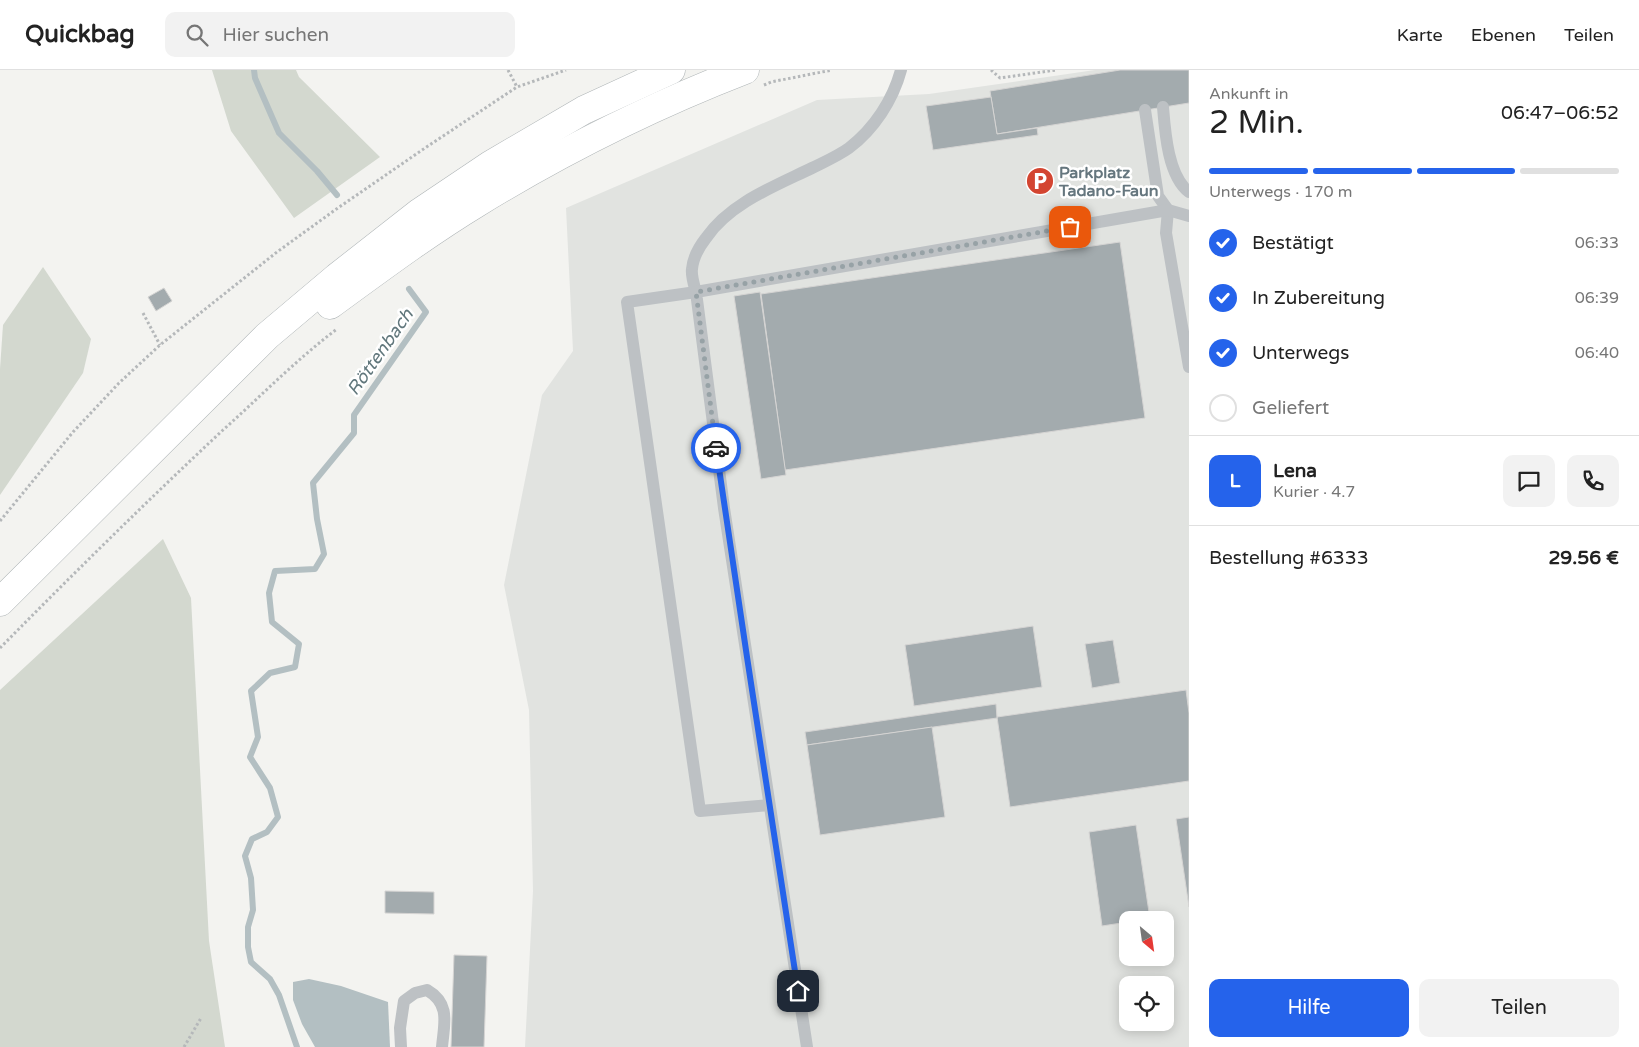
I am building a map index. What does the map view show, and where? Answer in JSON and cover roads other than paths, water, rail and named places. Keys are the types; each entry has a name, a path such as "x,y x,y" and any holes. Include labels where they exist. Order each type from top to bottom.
{"main road":[{"path":"0,602 267,336 337,277 420,212 490,165 584,110 671,70"},
{"path":"205,399 419,241 477,203 613,128 701,87 754,78"}],"lane":[{"path":"807,1047 724,508 692,270 698,250 714,227 734,210 765,191 848,148 866,132 882,112 898,81 901,70"},
{"path":"1163,108 1169,157 1182,186 1189,192"},
{"path":"1145,110 1158,196 1168,210 1166,233 1189,367"},
{"path":"769,805 700,811 627,302 696,292 1168,210 1189,216"},
{"path":"401,1047 400,1028 404,1001 416,992 427,990 437,996 444,1008 445,1020 442,1047"}],"waterway":[{"name":"Röttenbach","path":"254,70 255,78 279,133 317,171 337,195"},
{"name":"Röttenbach","path":"297,1047 279,995 270,979 251,962 248,947 248,927 253,910 251,878 245,856 252,839 267,832 278,817 270,788 250,757 258,737 251,691 270,673 295,667 299,644 272,622 269,593 275,571 315,569 324,554 317,519 313,483 354,433 354,415 426,312 409,289"}],"place":[{"name":"Parkplatz Tadano-Faun","path":"1040,181"}]}
